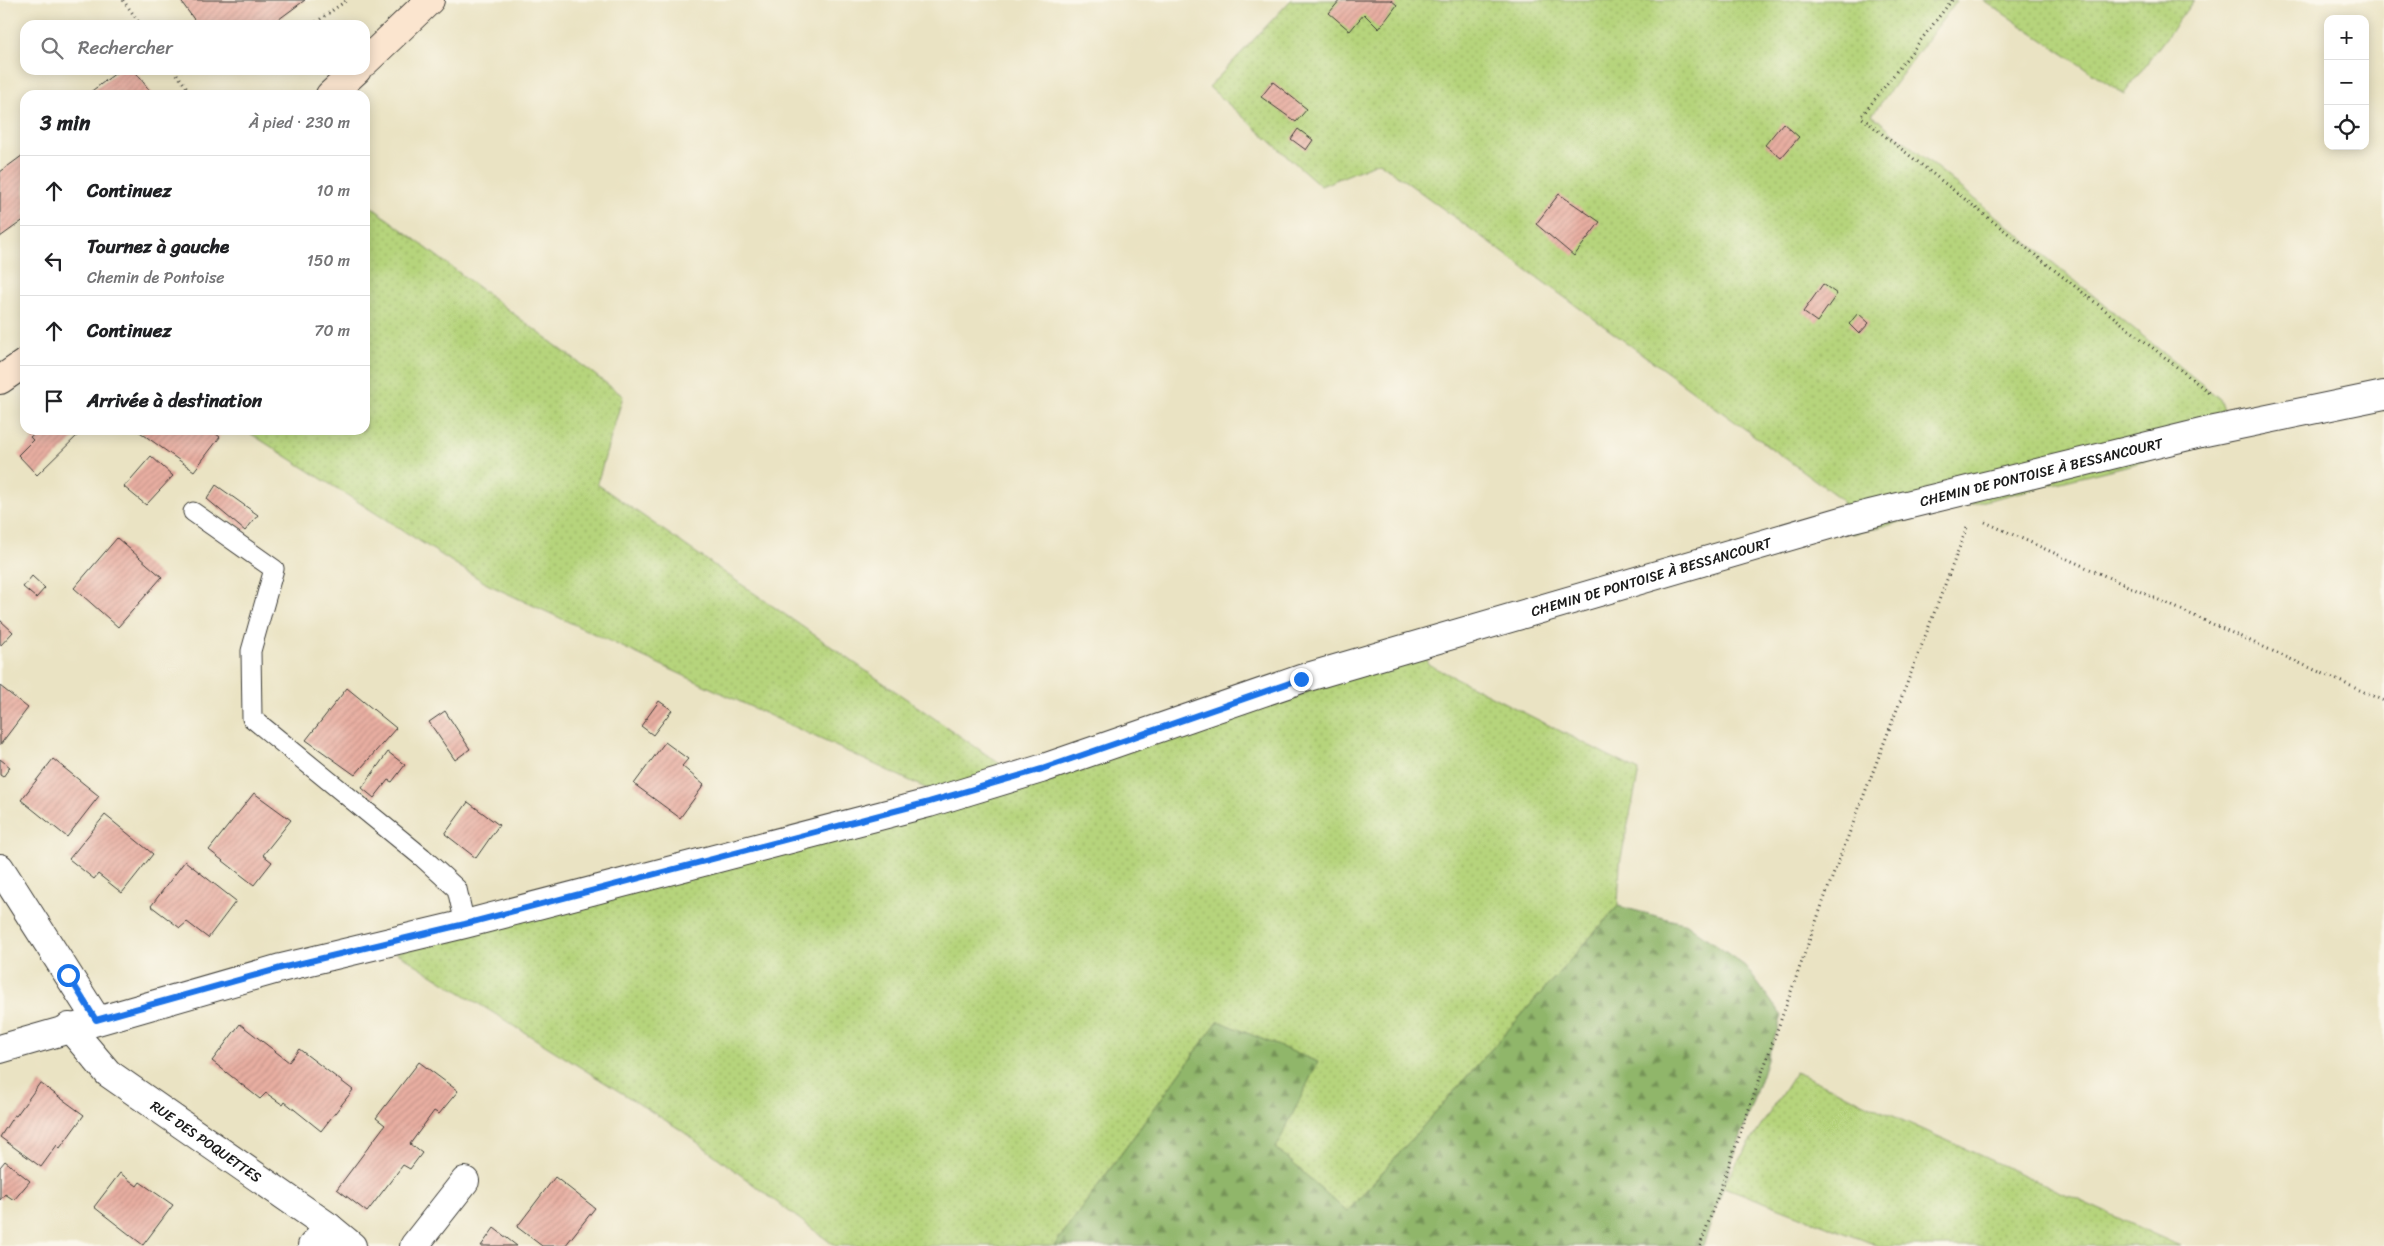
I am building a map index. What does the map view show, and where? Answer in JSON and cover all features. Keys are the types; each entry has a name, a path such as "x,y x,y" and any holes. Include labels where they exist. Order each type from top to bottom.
{"main road":[{"path":"370,57 430,0"},
{"path":"335,90 352,75"},
{"path":"0,380 20,366"}],"street":[{"name":"CHEMIN DE PONTOISE À BESSANCOURT","path":"0,1048 281,968 465,924 929,802 1042,769 1301,679 1849,519 2247,423 2384,395"},
{"path":"0,868 96,1020"},
{"name":"RUE DES POQUETTES","path":"69,1027 108,1073 320,1236 352,1246"},
{"path":"414,1246 465,1181"}],"lane":[{"path":"193,512 274,569 251,651 252,718 422,857 457,889 465,924"}],"path":[{"path":"123,0 138,20"},
{"path":"319,20 348,0"},
{"path":"1952,0 1861,117 2247,423"},
{"path":"178,75 188,90"},
{"path":"1942,498 1972,516 2384,701"},
{"path":"1700,1246 1827,891 1972,516"}],"green space":[{"path":"1291,0 1957,0 1872,115 2220,399 2234,439 1852,534 1841,499 1379,162 1321,186 1209,87"},
{"path":"1983,0 2194,0 2124,94"},
{"path":"370,206 623,396 597,484 1026,782 1427,652 1428,664 1639,771 1620,863 1618,906 1347,1212 1276,1148 1218,1021 1054,1246 835,1246 681,1130 383,944 962,805 487,584 253,435 370,435"},
{"path":"1618,906 1687,924 1745,966 1782,1016 1703,1246 1054,1246 1218,1021 1318,1062 1276,1148 1347,1212"},
{"path":"1796,1072 2180,1246 1879,1246 1722,1186"}],"building":[{"path":"180,0 305,0 278,20 194,20"},
{"path":"1340,0 1391,0 1397,5 1379,29 1364,14 1350,31 1329,13"},
{"path":"113,75 138,75 149,90 93,90"},
{"path":"1273,82 1307,109 1296,122 1261,97"},
{"path":"1783,123 1799,137 1781,158 1765,145"},
{"path":"1298,129 1313,140 1306,150 1291,139"},
{"path":"20,157 20,223 0,237 0,172"},
{"path":"1559,194 1600,222 1574,256 1536,224"},
{"path":"1823,284 1837,294 1817,322 1803,312"},
{"path":"1858,313 1869,323 1859,334 1849,324"},
{"path":"32,435 78,435 37,475 18,455 33,440 30,437"},
{"path":"144,435 217,435 220,437 194,471"},
{"path":"151,456 173,476 146,505 124,487"},
{"path":"216,485 258,515 245,531 207,499"},
{"path":"117,538 162,577 118,627 74,588"},
{"path":"32,576 45,588 36,598 23,587"},
{"path":"0,620 13,632 0,646"},
{"path":"0,686 28,708 0,745"},
{"path":"347,688 396,728 355,775 306,740"},
{"path":"659,701 672,710 653,735 641,726"},
{"path":"445,711 470,749 455,760 429,722"},
{"path":"665,742 688,759 682,766 704,785 680,818 634,784"},
{"path":"388,752 405,765 392,782 388,780 374,798 362,788"},
{"path":"0,759 10,767 3,777 0,775"},
{"path":"53,759 99,796 67,837 21,800"},
{"path":"254,793 291,820 263,855 272,862 254,885 209,850"},
{"path":"468,802 499,825 476,858 445,834"},
{"path":"105,815 153,854 122,893 98,874 94,879 69,859"},
{"path":"185,861 236,901 208,938 187,922 180,928 151,906"},
{"path":"240,1024 289,1062 299,1049 353,1090 321,1131 285,1102 283,1105 266,1093 260,1099 212,1061"},
{"path":"419,1062 458,1091 439,1114 434,1111 410,1144 422,1153 410,1169 403,1165 367,1212 337,1189 385,1125 376,1118"},
{"path":"40,1083 84,1115 60,1148 57,1145 41,1167 0,1137 14,1115 16,1116"},
{"path":"5,1161 30,1181 14,1200 5,1194 0,1200 0,1167"},
{"path":"120,1173 137,1186 140,1182 173,1205 143,1245 94,1207"},
{"path":"555,1177 595,1208 565,1246 542,1246 517,1227"},
{"path":"494,1228 517,1246 481,1246"}],"route":[{"path":"68,975 96,1020 281,968 465,924 929,802 1042,769 1301,679"}]}
